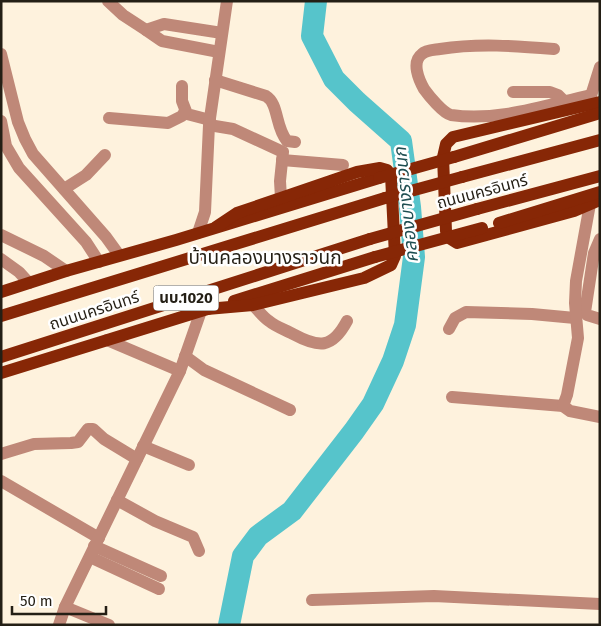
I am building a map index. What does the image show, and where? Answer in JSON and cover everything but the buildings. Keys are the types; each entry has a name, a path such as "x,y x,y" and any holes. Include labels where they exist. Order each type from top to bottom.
{"main road":[{"path":"593,101 453,138 446,144 442,157 446,231 449,238 457,243 574,211 595,202"},
{"path":"1,292 119,255 600,113"},
{"name":"ถนนนครอินทร์","path":"1,316 385,198 600,140"},
{"path":"204,310 253,305 364,278 392,265 396,256 391,175 387,170 380,168 357,172 236,213 216,227"},
{"name":"ถนนนครอินทร์","path":"1,357 370,239 600,176"},
{"name":"ถนนนครอินทร์","path":"1,373 374,258 600,192"}],"street":[{"path":"108,1 123,15 162,41 219,52"},
{"path":"198,233 205,212 210,122 226,1"},
{"path":"146,30 164,24 222,33"},
{"path":"554,49 462,45 432,50 421,54 417,60 416,69 424,89 435,103 449,114 477,116 508,114 564,101 593,101 600,67"},
{"path":"1,54 18,122 33,154 106,237 119,255"},
{"path":"216,80 271,99 287,149 280,180 281,198"},
{"path":"182,86 182,101 187,114 287,149 342,165"},
{"path":"513,92 550,92 558,94 564,101"},
{"path":"109,118 168,122 182,116 185,111"},
{"path":"1,121 6,146 19,168 86,242 99,262"},
{"path":"64,189 86,175 105,156"},
{"path":"30,180 45,167"},
{"path":"563,406 578,338 578,326 575,318 576,281 595,202"},
{"path":"1,235 44,256 66,271"},
{"path":"600,239 594,253 585,312 587,315 600,319"},
{"path":"1,259 19,272 29,283"},
{"path":"253,305 270,322 316,345 331,341 341,333 347,321"},
{"path":"59,625 65,607 180,372 204,310"},
{"path":"449,329 454,318 466,312 532,314 575,318"},
{"path":"107,340 180,372"},
{"path":"185,356 204,370 290,410"},
{"path":"452,397 563,406 570,411 600,417"},
{"path":"1,454 34,444 71,444 78,442 88,429 93,429 104,439 137,459"},
{"path":"144,446 189,465"},
{"path":"1,481 94,547 159,590"},
{"path":"117,500 155,521 193,537 199,551"},
{"path":"94,547 161,576"},
{"path":"312,600 434,596 600,604"},
{"path":"65,607 109,625"}],"waterway":[{"name":"คลองบางราวนก","path":"229,625 243,556 258,536 292,511 373,404 393,361 405,325 414,257 410,207 401,141 334,79 312,36 316,1"}],"district":[{"name":"บ้านคลองบางราวนก","path":"265,257"}]}
